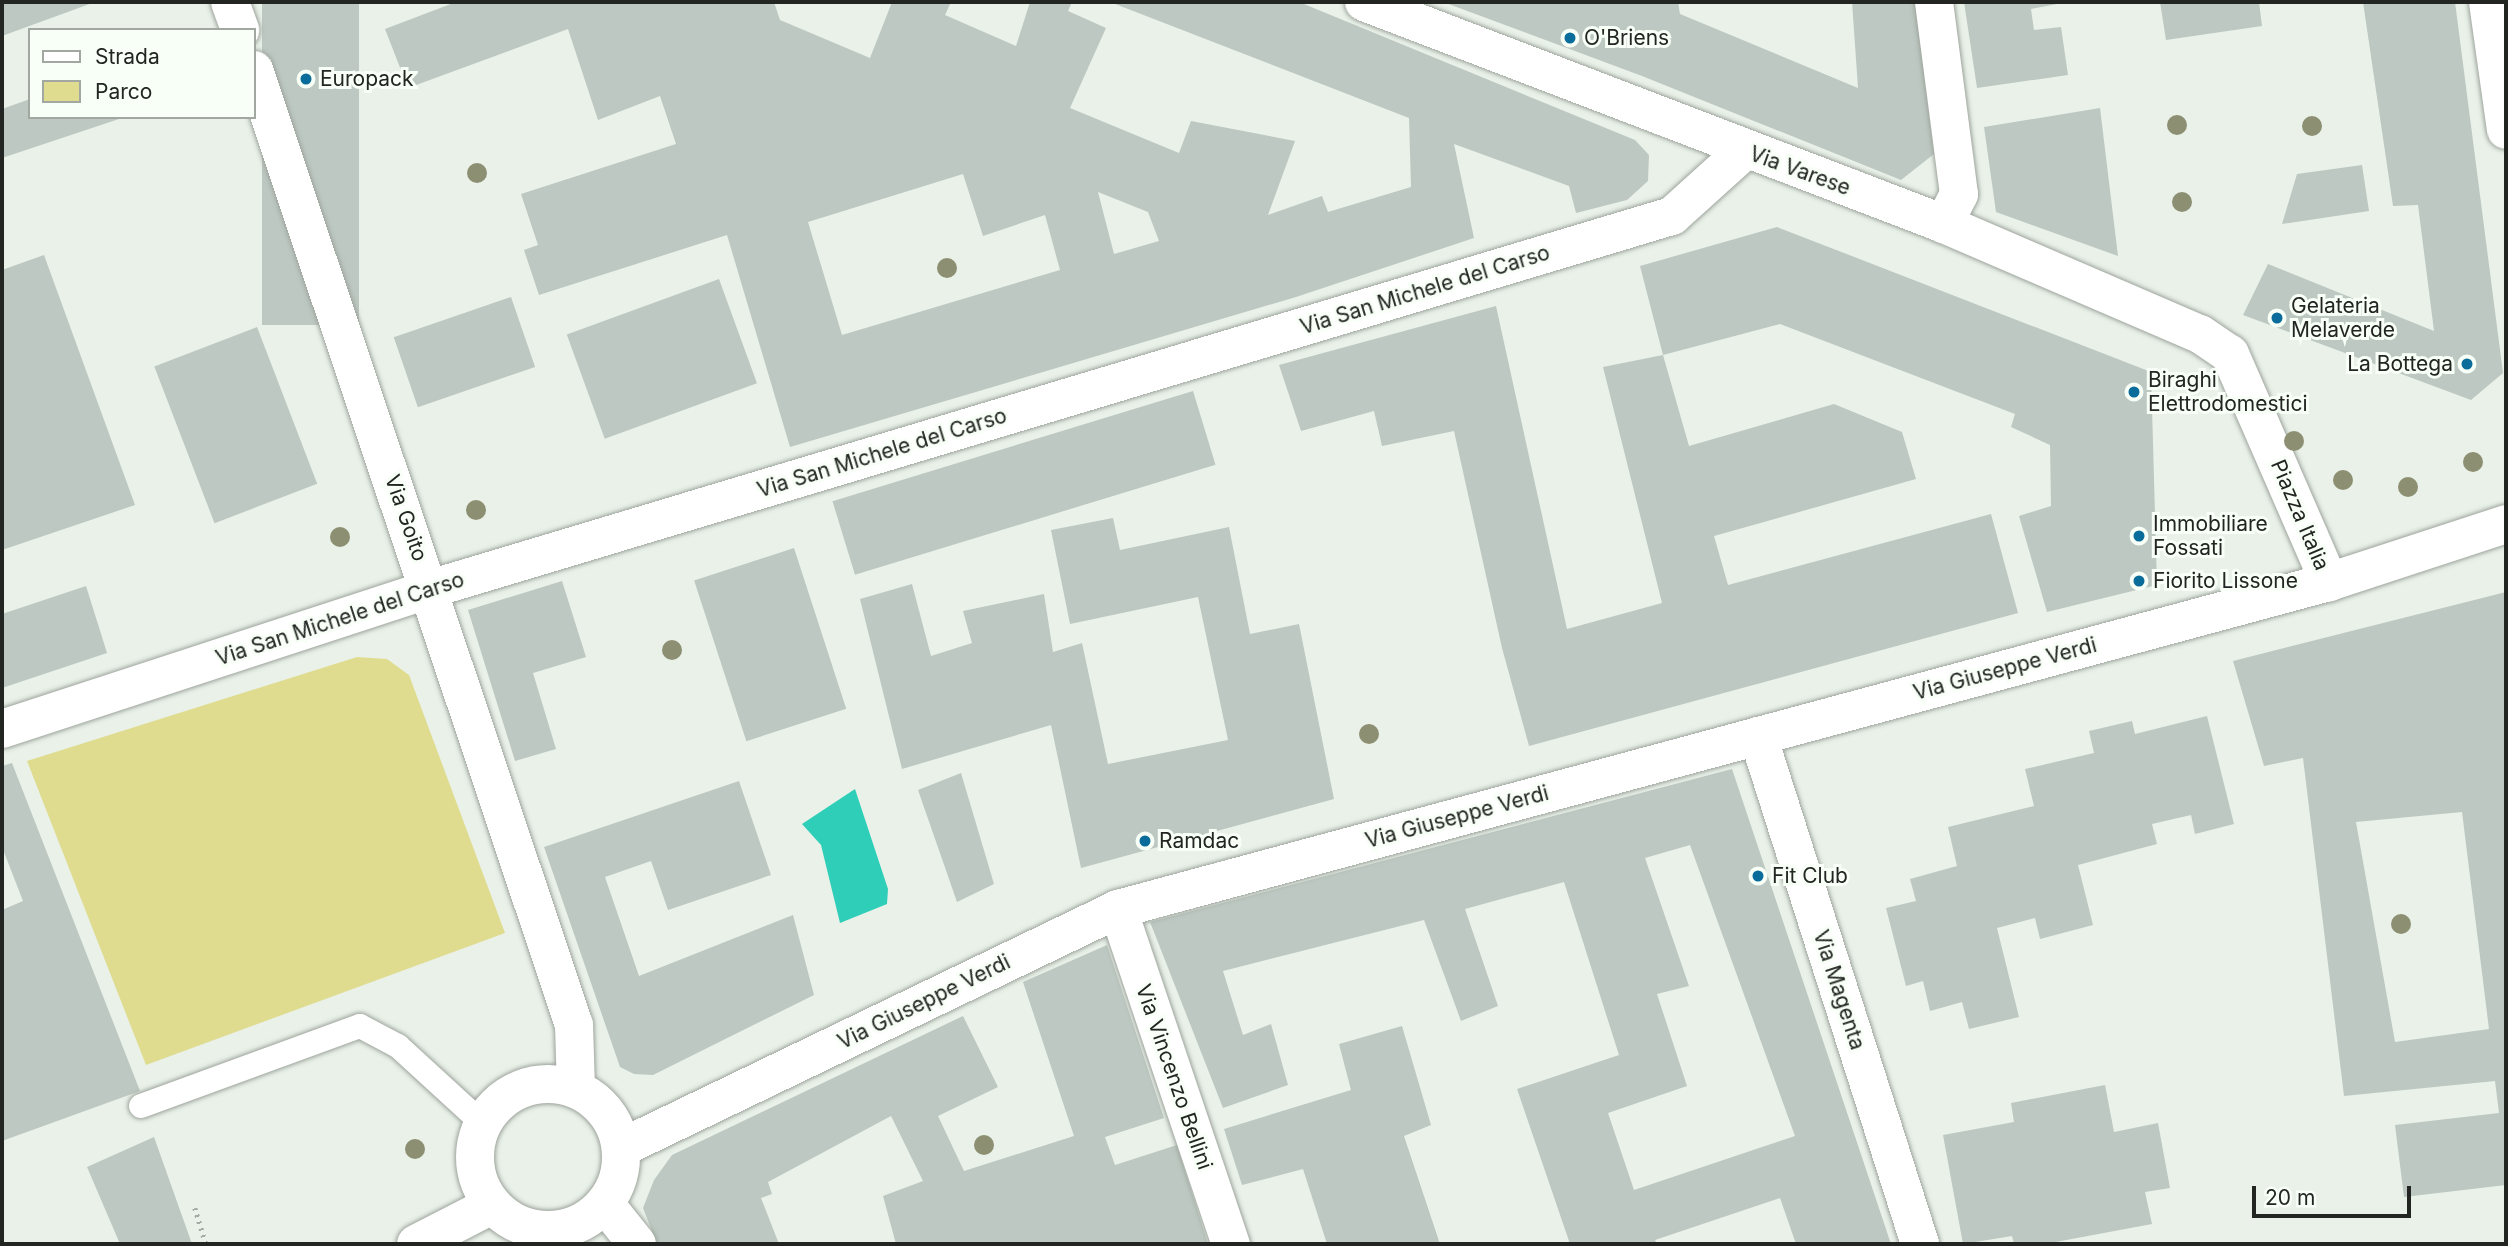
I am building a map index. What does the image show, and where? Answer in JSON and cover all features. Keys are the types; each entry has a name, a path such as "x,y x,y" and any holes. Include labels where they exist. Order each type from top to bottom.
{"street":[{"path":"230,2 239,28"},
{"name":"Via Varese","path":"1364,2 1408,11 1745,150 1944,224 2200,334 2230,354"},
{"path":"1934,2 1959,194 1944,224"},
{"path":"2488,2 2502,77 2506,130"},
{"name":"Via Goito","path":"256,76 575,1025 576,1089"},
{"name":"Via San Michele del Carso","path":"2,729 430,589 1672,216 1745,150"},
{"name":"Piazza Italia","path":"2230,354 2329,582 2506,524"},
{"name":"Via Giuseppe Verdi","path":"621,1148 1118,909 2329,582"},
{"name":"Via Magenta","path":"1758,736 1920,1244"},
{"name":"Via Vincenzo Bellini","path":"1118,909 1231,1244"},
{"path":"533,1084 576,1089 607,1112 621,1148 616,1187 605,1204 589,1218 549,1230 528,1228 492,1205 480,1187 475,1165 482,1123 495,1105 533,1084"},
{"path":"605,1204 637,1244"},
{"path":"416,1244 492,1205"}],"lane":[{"path":"141,1106 360,1026 398,1046 482,1123"}],"path":[{"path":"195,1208 206,1244"}],"green space":[{"path":"357,657 387,659 409,675 505,933 146,1065 27,761"}],"shaded area":[{"path":"855,789 888,889 887,904 840,923 821,845 802,824"}],"building":[{"path":"2,2 95,2 2,36"},
{"path":"262,2 359,2 359,325 262,325"},
{"path":"456,2 774,2 780,20 870,58 892,2 951,2 945,15 1016,46 1030,2 1072,2 1068,11 1106,28 1070,108 1179,153 1191,121 1295,141 1268,215 1322,196 1328,212 1411,187 1409,118 1110,2 1299,2 1635,140 1649,155 1648,181 1627,200 1576,213 1569,186 1454,144 1474,238 1296,297 790,447 727,235 539,295 524,250 538,245 521,194 676,144 660,96 598,120 568,29 408,88 385,29","holes":["963,174 983,236 1045,215 1060,270 842,335 808,222","1098,192 1148,212 1159,241 1114,254"]},
{"path":"1443,2 1678,2 1680,14 1858,88 1852,2 1915,2 1934,154 1901,180 1642,76"},
{"path":"1964,2 2068,2 2031,9 2034,30 2061,27 2068,75 1977,88"},
{"path":"2160,2 2259,2 2262,26 2166,40"},
{"path":"2363,2 2455,2 2503,373 2471,400 2243,315 2268,264 2434,331 2418,205 2393,206"},
{"path":"28,100 28,119 119,119 2,158 2,109"},
{"path":"2100,108 2118,256 1996,212 1984,127"},
{"path":"2362,165 2369,211 2282,224 2297,174"},
{"path":"1777,227 2151,372 2157,585 2047,612 2019,516 2051,506 2050,445 2011,427 2015,414 1780,324 1663,355 1640,266"},
{"path":"44,255 135,505 2,550 2,270"},
{"path":"719,279 757,383 605,439 567,334"},
{"path":"511,297 535,367 418,407 394,337"},
{"path":"1496,306 1567,629 1662,603 1603,367 1663,355 1689,446 1834,404 1902,432 1916,479 1714,536 1728,585 1991,514 2018,613 1529,746 1502,648 1454,431 1382,446 1374,411 1301,431 1279,365"},
{"path":"257,327 317,484 215,523 154,366"},
{"path":"1193,391 1216,465 855,575 832,501"},
{"path":"1113,518 1120,550 1229,527 1250,634 1299,624 1334,799 1081,868 1051,725 902,769 860,599 912,584 931,656 972,643 963,611 1044,594 1053,652 1082,643 1108,764 1228,740 1198,597 1070,624 1051,530"},
{"path":"794,548 846,709 746,741 694,580"},
{"path":"562,581 586,657 533,673 556,749 515,761 468,610"},
{"path":"86,586 107,653 2,688 2,614"},
{"path":"2506,592 2506,1185 2404,1197 2395,1125 2499,1113 2495,1081 2344,1096 2303,758 2264,766 2233,661","holes":["2462,812 2489,1029 2395,1042 2356,822"]},
{"path":"2207,716 2234,824 2195,834 2191,815 2152,824 2157,844 2078,865 2093,925 2040,939 2035,918 1997,928 2019,1017 1969,1029 1962,1002 1930,1011 1923,981 1906,986 1886,908 1916,901 1910,879 1957,866 1948,827 2034,806 2025,769 2094,753 2089,731 2132,721 2135,734"},
{"path":"12,763 140,1091 2,1141 2,910 23,901 2,847 2,766"},
{"path":"1732,769 1891,1244 1796,1244 1780,1198 1655,1240 1657,1244 1570,1244 1517,1089 1619,1055 1564,882 1465,909 1498,1006 1461,1021 1424,920 1223,971 1243,1035 1271,1024 1288,1085 1223,1108 1150,922","holes":["1690,845 1795,1136 1634,1190 1608,1113 1687,1086 1657,994 1689,986 1645,858"]},
{"path":"961,773 994,884 957,902 918,790"},
{"path":"739,781 771,875 668,910 651,861 605,877 639,976 793,915 814,995 653,1075 634,1074 620,1067 544,847"},
{"path":"1107,945 1164,1118 1105,1137 1115,1165 1177,1145 1208,1244 896,1244 883,1196 923,1181 891,1116 768,1182 772,1194 761,1198 779,1244 657,1244 643,1208 654,1180 672,1155 963,1016 998,1087 938,1116 964,1171 1074,1136 1023,982"},
{"path":"1402,1026 1431,1125 1404,1136 1440,1244 1327,1244 1303,1169 1242,1185 1224,1129 1351,1090 1339,1044"},
{"path":"2105,1085 2114,1132 2158,1123 2170,1188 2145,1192 2152,1224 2045,1244 2014,1244 2012,1236 1963,1244 1943,1135 2014,1122 2011,1103"},
{"path":"154,1137 192,1244 120,1244 87,1167"}],"place":[{"name":"O'Briens","path":"1570,38"},
{"name":"Europack","path":"306,79"},
{"name":"Gelateria Melaverde","path":"2277,318"},
{"name":"La Bottega","path":"2467,364"},
{"name":"Biraghi Elettrodomestici","path":"2134,392"},
{"name":"Immobiliare Fossati","path":"2139,536"},
{"name":"Fiorito Lissone","path":"2139,581"},
{"name":"Ramdac","path":"1145,841"},
{"name":"Fit Club","path":"1758,876"}]}
